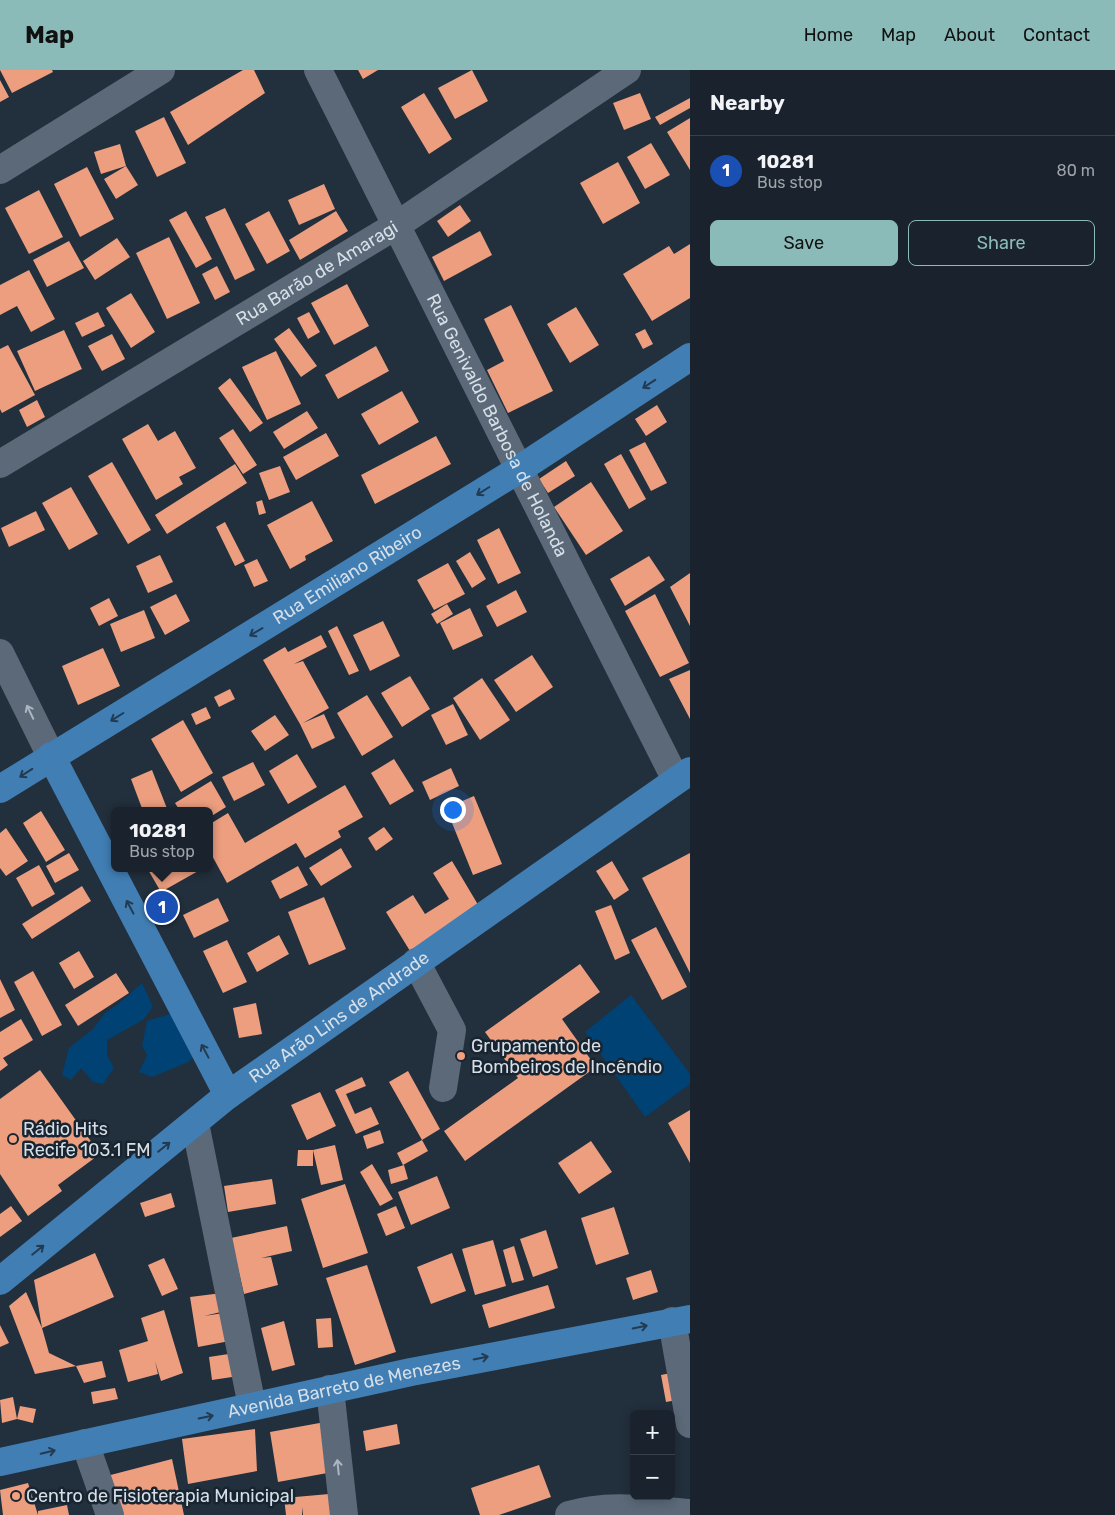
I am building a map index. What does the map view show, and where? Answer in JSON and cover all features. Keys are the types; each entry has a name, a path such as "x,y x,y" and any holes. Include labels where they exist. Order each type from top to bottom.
{"main road":[{"name":"Rua Emiliano Ribeiro","path":"0,789 518,470 690,357"},
{"path":"51,756 111,871"},
{"name":"Rua Arão Lins de Andrade","path":"0,1280 228,1094 683,775"},
{"path":"112,872 228,1094"},
{"name":"Avenida Barreto de Menezes","path":"0,1462 330,1389 681,1320"}],"street":[{"path":"0,170 161,70"},
{"name":"Rua Genivaldo Barbosa de Holanda","path":"318,70 518,470 683,775"},
{"name":"Rua Barão de Amaragi","path":"0,464 397,225 627,70"},
{"path":"0,653 51,756"},
{"path":"416,962 452,1030 443,1088"},
{"path":"195,1122 252,1406"},
{"path":"681,1320 690,1424"},
{"path":"330,1389 344,1515"},
{"path":"86,1443 110,1515"},
{"path":"569,1515 593,1508 690,1513"}],"shaded area":[{"path":"142,983 153,1007 143,1020 107,1040 107,1055 114,1068 103,1084 93,1082 81,1068 71,1080 62,1075 69,1048 93,1029 105,1013"},
{"path":"631,995 690,1074 690,1084 645,1117 585,1032"},
{"path":"173,1013 199,1050 189,1062 152,1077 139,1072 147,1055 142,1046 147,1021"}],"building":[{"path":"0,70 52,70 53,72 12,93"},
{"path":"243,70 254,70 265,93 188,145 170,112"},
{"path":"358,70 378,70 363,79"},
{"path":"472,70 488,101 455,119 438,88"},
{"path":"0,80 9,97 0,102"},
{"path":"424,93 452,139 429,154 401,107"},
{"path":"640,93 651,119 624,130 613,103"},
{"path":"690,98 690,108 660,125 655,117"},
{"path":"164,117 186,163 157,177 135,131"},
{"path":"690,118 690,170 667,132"},
{"path":"651,143 670,175 645,189 627,157"},
{"path":"120,144 126,166 101,174 94,152"},
{"path":"618,162 640,203 603,224 580,183"},
{"path":"126,166 138,185 116,199 104,179"},
{"path":"87,167 114,219 80,237 54,184"},
{"path":"324,184 335,209 299,225 288,200"},
{"path":"39,190 63,237 29,254 5,208"},
{"path":"460,205 471,221 448,237 437,221"},
{"path":"225,208 255,270 235,280 205,217"},
{"path":"186,211 212,259 196,268 169,220"},
{"path":"269,211 290,251 267,264 245,224"},
{"path":"336,211 348,231 300,260 289,240"},
{"path":"480,231 492,255 444,281 432,257"},
{"path":"169,237 200,303 167,319 136,253"},
{"path":"117,238 130,257 95,280 83,261"},
{"path":"69,241 84,268 47,287 33,260"},
{"path":"690,244 690,298 652,321 623,274 669,246 674,254"},
{"path":"217,266 230,292 215,300 202,274"},
{"path":"29,270 55,319 31,332 17,306 0,315 0,285"},
{"path":"347,284 369,326 334,345 311,303"},
{"path":"131,293 155,332 131,348 106,308"},
{"path":"511,305 553,391 508,413 487,370 504,361 484,319"},
{"path":"576,307 599,345 570,363 547,324"},
{"path":"98,312 105,326 82,337 75,323"},
{"path":"309,312 320,332 308,339 297,318"},
{"path":"289,328 317,366 301,377 274,339"},
{"path":"645,329 653,344 643,349 635,334"},
{"path":"64,330 82,369 35,391 17,351"},
{"path":"112,334 125,359 102,371 88,346"},
{"path":"8,345 35,395 2,413 0,409 0,349"},
{"path":"376,346 389,371 338,399 325,375"},
{"path":"276,351 301,404 267,420 242,367"},
{"path":"230,378 263,423 250,432 218,388"},
{"path":"402,391 419,422 379,445 361,414"},
{"path":"37,400 45,417 27,427 19,410"},
{"path":"657,405 667,422 646,436 635,419"},
{"path":"307,411 318,428 284,449 273,432"},
{"path":"148,424 158,441 175,431 196,468 179,477 183,484 156,500 122,439"},
{"path":"233,429 257,465 243,474 219,438"},
{"path":"326,433 339,456 296,480 283,457"},
{"path":"436,436 451,464 375,504 361,475"},
{"path":"645,442 667,483 651,491 629,450"},
{"path":"621,454 646,499 629,509 604,464"},
{"path":"566,461 575,476 548,493 539,479"},
{"path":"112,462 151,530 128,544 88,476"},
{"path":"235,464 247,483 167,534 155,515"},
{"path":"280,466 290,492 269,500 259,473"},
{"path":"591,482 623,531 586,555 554,507"},
{"path":"71,487 98,534 69,550 42,503"},
{"path":"262,500 266,513 259,515 256,502"},
{"path":"312,501 333,541 305,556 306,560 290,569 267,525"},
{"path":"36,511 45,530 9,547 1,528"},
{"path":"225,522 245,561 235,566 216,527"},
{"path":"499,528 521,573 498,584 477,540"},
{"path":"470,552 486,579 472,588 456,561"},
{"path":"160,555 173,582 148,593 136,566"},
{"path":"649,556 665,580 625,606 610,579"},
{"path":"257,559 268,581 254,587 244,565"},
{"path":"448,563 465,594 434,610 417,580"},
{"path":"690,573 690,626 670,587"},
{"path":"516,590 527,612 497,627 486,606"},
{"path":"176,594 190,621 165,635 150,607"},
{"path":"655,594 689,663 660,677 625,611"},
{"path":"109,598 118,616 99,626 90,608"},
{"path":"447,604 453,614 437,624 431,614"},
{"path":"470,608 483,636 453,650 440,623"},
{"path":"144,610 155,638 121,652 110,624"},
{"path":"383,621 400,656 370,671 353,635"},
{"path":"337,626 359,671 349,675 328,631"},
{"path":"321,635 327,647 294,664 303,661 329,708 303,723 324,714 335,738 312,749 300,724 263,660 285,647 288,652"},
{"path":"103,648 120,686 78,705 62,666"},
{"path":"532,655 553,687 516,712 494,680"},
{"path":"690,670 690,719 669,679"},
{"path":"410,676 430,709 402,727 381,693"},
{"path":"482,678 510,720 480,740 453,698"},
{"path":"230,689 235,699 219,707 214,697"},
{"path":"367,695 393,737 362,756 337,713"},
{"path":"453,704 468,735 446,745 431,715"},
{"path":"206,707 211,718 196,725 191,714"},
{"path":"275,715 289,735 265,751 251,731"},
{"path":"183,720 213,773 181,792 151,739"},
{"path":"297,754 317,787 288,804 269,771"},
{"path":"394,759 414,791 390,805 371,773"},
{"path":"253,762 265,785 234,801 222,777"},
{"path":"451,768 459,786 430,800 422,782"},
{"path":"152,770 166,807 142,807 131,779"},
{"path":"211,781 226,807 213,815 213,807 178,807 175,803"},
{"path":"345,785 363,817 338,831 341,837 305,858 296,843 227,883 213,857 213,822 228,813 245,843"},
{"path":"474,796 502,864 473,875 446,808"},
{"path":"41,811 65,850 46,862 23,823"},
{"path":"384,827 393,839 376,851 368,838"},
{"path":"6,828 28,861 6,876 0,868 0,833"},
{"path":"341,848 352,867 321,886 309,868"},
{"path":"69,853 79,870 55,883 46,866"},
{"path":"690,853 690,973 642,878"},
{"path":"452,861 480,908 410,951 386,912 413,895 425,914 449,899 433,873"},
{"path":"612,861 629,890 614,900 596,871"},
{"path":"39,865 55,894 32,907 16,878"},
{"path":"298,866 308,885 280,899 271,881"},
{"path":"149,872 196,872 161,892"},
{"path":"82,886 91,901 32,939 22,924"},
{"path":"324,897 346,949 309,965 288,912"},
{"path":"218,898 229,921 194,938 183,915"},
{"path":"611,905 630,953 615,960 595,911"},
{"path":"656,927 687,987 662,1000 631,940"},
{"path":"279,935 289,954 257,972 247,953"},
{"path":"227,940 247,982 223,993 203,951"},
{"path":"79,951 94,977 74,989 59,963"},
{"path":"580,964 600,992 562,1019 596,1067 465,1161 444,1131 518,1078 485,1032"},
{"path":"33,971 62,1025 42,1036 14,982"},
{"path":"116,973 129,993 78,1026 65,1005"},
{"path":"0,979 15,1010 0,1018"},
{"path":"256,1003 262,1034 239,1038 233,1008"},
{"path":"21,1019 33,1040 3,1058 8,1065 0,1071 0,1032"},
{"path":"40,1070 100,1154 58,1185 62,1191 28,1216 0,1174 0,1099"},
{"path":"408,1071 440,1129 422,1140 389,1082"},
{"path":"362,1077 366,1086 346,1094 355,1114 371,1107 379,1124 356,1134 335,1090"},
{"path":"320,1092 336,1126 307,1140 291,1105"},
{"path":"690,1110 690,1163 668,1123"},
{"path":"380,1130 384,1143 367,1149 363,1136"},
{"path":"422,1140 428,1151 403,1165 397,1153"},
{"path":"591,1141 612,1172 579,1194 558,1163"},
{"path":"335,1145 343,1180 321,1185 313,1150"},
{"path":"298,1150 313,1150 313,1166 297,1166"},
{"path":"372,1164 393,1199 380,1206 360,1172"},
{"path":"404,1165 408,1179 391,1184 388,1170"},
{"path":"437,1176 450,1208 411,1225 398,1192"},
{"path":"272,1179 276,1204 228,1212 224,1186"},
{"path":"345,1184 368,1253 323,1268 301,1199"},
{"path":"171,1193 175,1207 145,1217 140,1203"},
{"path":"11,1206 22,1221 0,1237 0,1214"},
{"path":"396,1206 405,1228 386,1236 377,1214"},
{"path":"614,1207 629,1254 596,1265 581,1218"},
{"path":"287,1226 292,1251 261,1258 271,1257 278,1285 244,1294 231,1238"},
{"path":"546,1230 558,1268 533,1277 520,1239"},
{"path":"493,1240 506,1286 475,1295 462,1249"},
{"path":"514,1246 524,1280 512,1283 503,1250"},
{"path":"95,1253 114,1297 42,1328 34,1280"},
{"path":"452,1253 466,1291 431,1304 417,1267"},
{"path":"164,1258 178,1289 162,1296 148,1265"},
{"path":"367,1265 396,1352 355,1365 326,1278"},
{"path":"651,1270 658,1292 633,1300 626,1278"},
{"path":"548,1285 555,1308 489,1328 482,1305"},
{"path":"26,1292 42,1328 49,1353 76,1366 35,1374 9,1306"},
{"path":"222,1293 225,1311 204,1316 230,1312 235,1340 198,1347 190,1297"},
{"path":"164,1310 183,1373 161,1381 155,1361 158,1374 128,1382 119,1350 148,1341 141,1318"},
{"path":"331,1318 333,1347 318,1348 316,1319"},
{"path":"284,1321 295,1365 272,1371 261,1328"},
{"path":"0,1325 9,1343 0,1347"},
{"path":"235,1353 239,1376 212,1380 209,1357"},
{"path":"102,1361 106,1377 84,1383 76,1366"},
{"path":"671,1373 677,1400 666,1402 661,1375"},
{"path":"115,1388 118,1399 93,1404 91,1392"},
{"path":"13,1397 17,1419 2,1423 0,1400"},
{"path":"20,1406 36,1409 33,1423 17,1419"},
{"path":"325,1422 333,1472 278,1482 270,1432"},
{"path":"397,1424 400,1444 366,1451 363,1431"},
{"path":"255,1429 257,1471 188,1484 182,1439"},
{"path":"172,1459 184,1515 112,1515 99,1478"},
{"path":"539,1465 551,1497 499,1515 480,1515 471,1488"},
{"name":"Centro de Fisioterapia Municipal","path":"28,1483 38,1515 3,1515 0,1490"},
{"path":"329,1494 331,1515 303,1515 302,1507 302,1515 286,1515 284,1498"},
{"path":"67,1505 69,1515 38,1515 38,1511"}],"place":[{"name":"10281","path":"162,907"},
{"name":"Grupamento de Bombeiros de Incêndio","path":"461,1056"},
{"name":"Rádio Hits Recife 103.1 FM","path":"13,1139"},
{"name":"Centro de Fisioterapia Municipal","path":"16,1496"}]}
